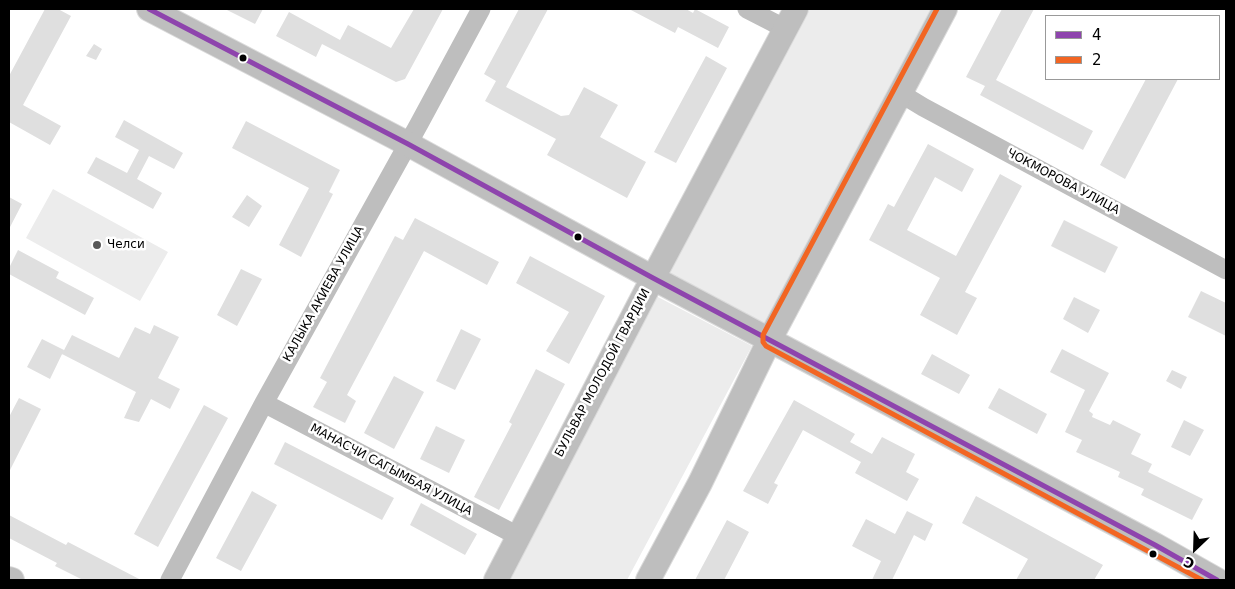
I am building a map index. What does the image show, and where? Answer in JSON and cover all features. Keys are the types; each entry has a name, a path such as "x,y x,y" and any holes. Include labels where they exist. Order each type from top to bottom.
{"main road":[{"path":"149,9 408,144 653,278 1155,545 1216,580"},
{"path":"648,580 700,484 770,339 945,9"},
{"name":"БУЛЬВАР МОЛОДОЙ ГВАРДИИ","path":"496,580 653,278 791,19"}],"street":[{"name":"КАЛЫКА АКИЕВА УЛИЦА","path":"170,580 264,403 481,9"},
{"path":"747,9 791,19"},
{"name":"ЧОКМОРОВА УЛИЦА","path":"900,93 1226,270"},
{"name":"МАНАСЧИ САГЫМБАЯ УЛИЦА","path":"264,403 518,536"}],"shaded area":[{"path":"809,9 931,9 764,324 668,272"},
{"name":"Челси","path":"53,189 168,252 140,301 26,238"},
{"path":"656,296 752,346 627,580 504,580"}],"building":[{"path":"45,9 58,9 71,16 23,105 61,126 50,145 9,122 9,76"},
{"path":"225,9 263,9 255,24"},
{"path":"414,9 443,9 405,79 396,82 322,44 316,57 276,36 289,12 340,40 348,25 391,48"},
{"path":"519,9 548,9 506,87 561,116 569,115 584,87 618,105 600,137 646,162 627,198 547,155 556,139 485,101 496,81 484,74"},
{"path":"629,9 686,9 693,13 695,9 729,27 718,48 678,27 675,33"},
{"path":"1002,9 1034,9 996,80 1093,131 1083,150 980,95 985,86 966,77"},
{"path":"94,44 102,49 96,60 86,56"},
{"path":"706,56 727,68 676,163 654,152"},
{"path":"1145,80 1177,80 1125,179 1100,165"},
{"path":"124,120 183,153 174,169 149,156 137,179 162,193 153,209 87,173 96,157 127,173 139,150 115,137"},
{"path":"246,121 340,170 329,192 333,194 301,257 279,245 309,188 232,148"},
{"path":"928,144 974,169 962,192 935,177 907,230 956,256 1000,174 1022,186 965,292 977,298 957,335 920,315 940,278 869,240 888,204 894,207"},
{"path":"247,195 262,206 249,227 232,217"},
{"path":"9,197 22,204 9,229"},
{"path":"415,218 499,262 487,285 424,251 347,395 356,401 345,423 313,407 327,382 320,378 395,236 403,240"},
{"path":"1064,220 1118,247 1105,273 1051,246"},
{"path":"18,250 59,272 56,278 94,298 85,315 9,274 9,268"},
{"path":"530,256 605,296 569,364 546,351 569,312 516,283"},
{"path":"241,269 262,279 237,326 217,315"},
{"path":"1201,291 1226,303 1226,336 1188,317"},
{"path":"1074,297 1100,310 1088,333 1063,319"},
{"path":"154,325 179,337 158,378 180,389 170,409 151,399 139,422 124,418 136,392 62,354 72,335 119,358 135,327 150,334"},
{"path":"461,329 481,339 455,390 436,381"},
{"path":"42,339 64,350 50,379 27,367"},
{"path":"1062,349 1109,373 1089,411 1093,414 1092,417 1110,425 1113,420 1141,434 1131,454 1152,464 1148,472 1203,499 1192,520 1141,495 1144,489 1118,477 1120,472 1076,452 1082,440 1065,432 1085,390 1050,372"},
{"path":"932,354 970,375 959,394 921,374"},
{"path":"536,369 565,384 499,510 474,497 512,424 509,422"},
{"path":"1172,370 1187,377 1181,389 1166,381"},
{"path":"394,376 424,392 394,449 364,433"},
{"path":"999,388 1047,414 1037,434 988,408"},
{"path":"19,398 41,409 9,472 9,417"},
{"path":"794,400 855,434 850,442 872,454 882,437 915,454 906,472 919,479 907,501 855,473 861,462 803,430 774,483 778,485 768,504 743,491"},
{"path":"204,405 228,418 158,547 134,534"},
{"path":"1184,420 1204,430 1190,456 1171,447"},
{"path":"436,426 465,440 449,473 420,459"},
{"path":"285,442 394,498 382,520 274,464"},
{"path":"252,491 277,505 241,571 216,558"},
{"path":"976,496 1103,565 1094,580 1016,580 1028,559 962,523"},
{"path":"421,503 477,534 465,555 410,525"},
{"path":"907,511 933,524 925,541 914,535 892,580 872,580 881,561 852,546 866,519 895,534"},
{"path":"9,515 66,545 68,542 141,580 83,580 55,566 57,563 9,538"},
{"path":"727,520 749,532 724,580 695,580"}],"transit line":[{"name":"4","path":"149,9 408,144 653,278 1155,545 1217,580"},
{"name":"2","path":"937,9 763,335 763,342 766,346 1202,580"}],"place":[{"name":"Челси","path":"97,245"}]}
